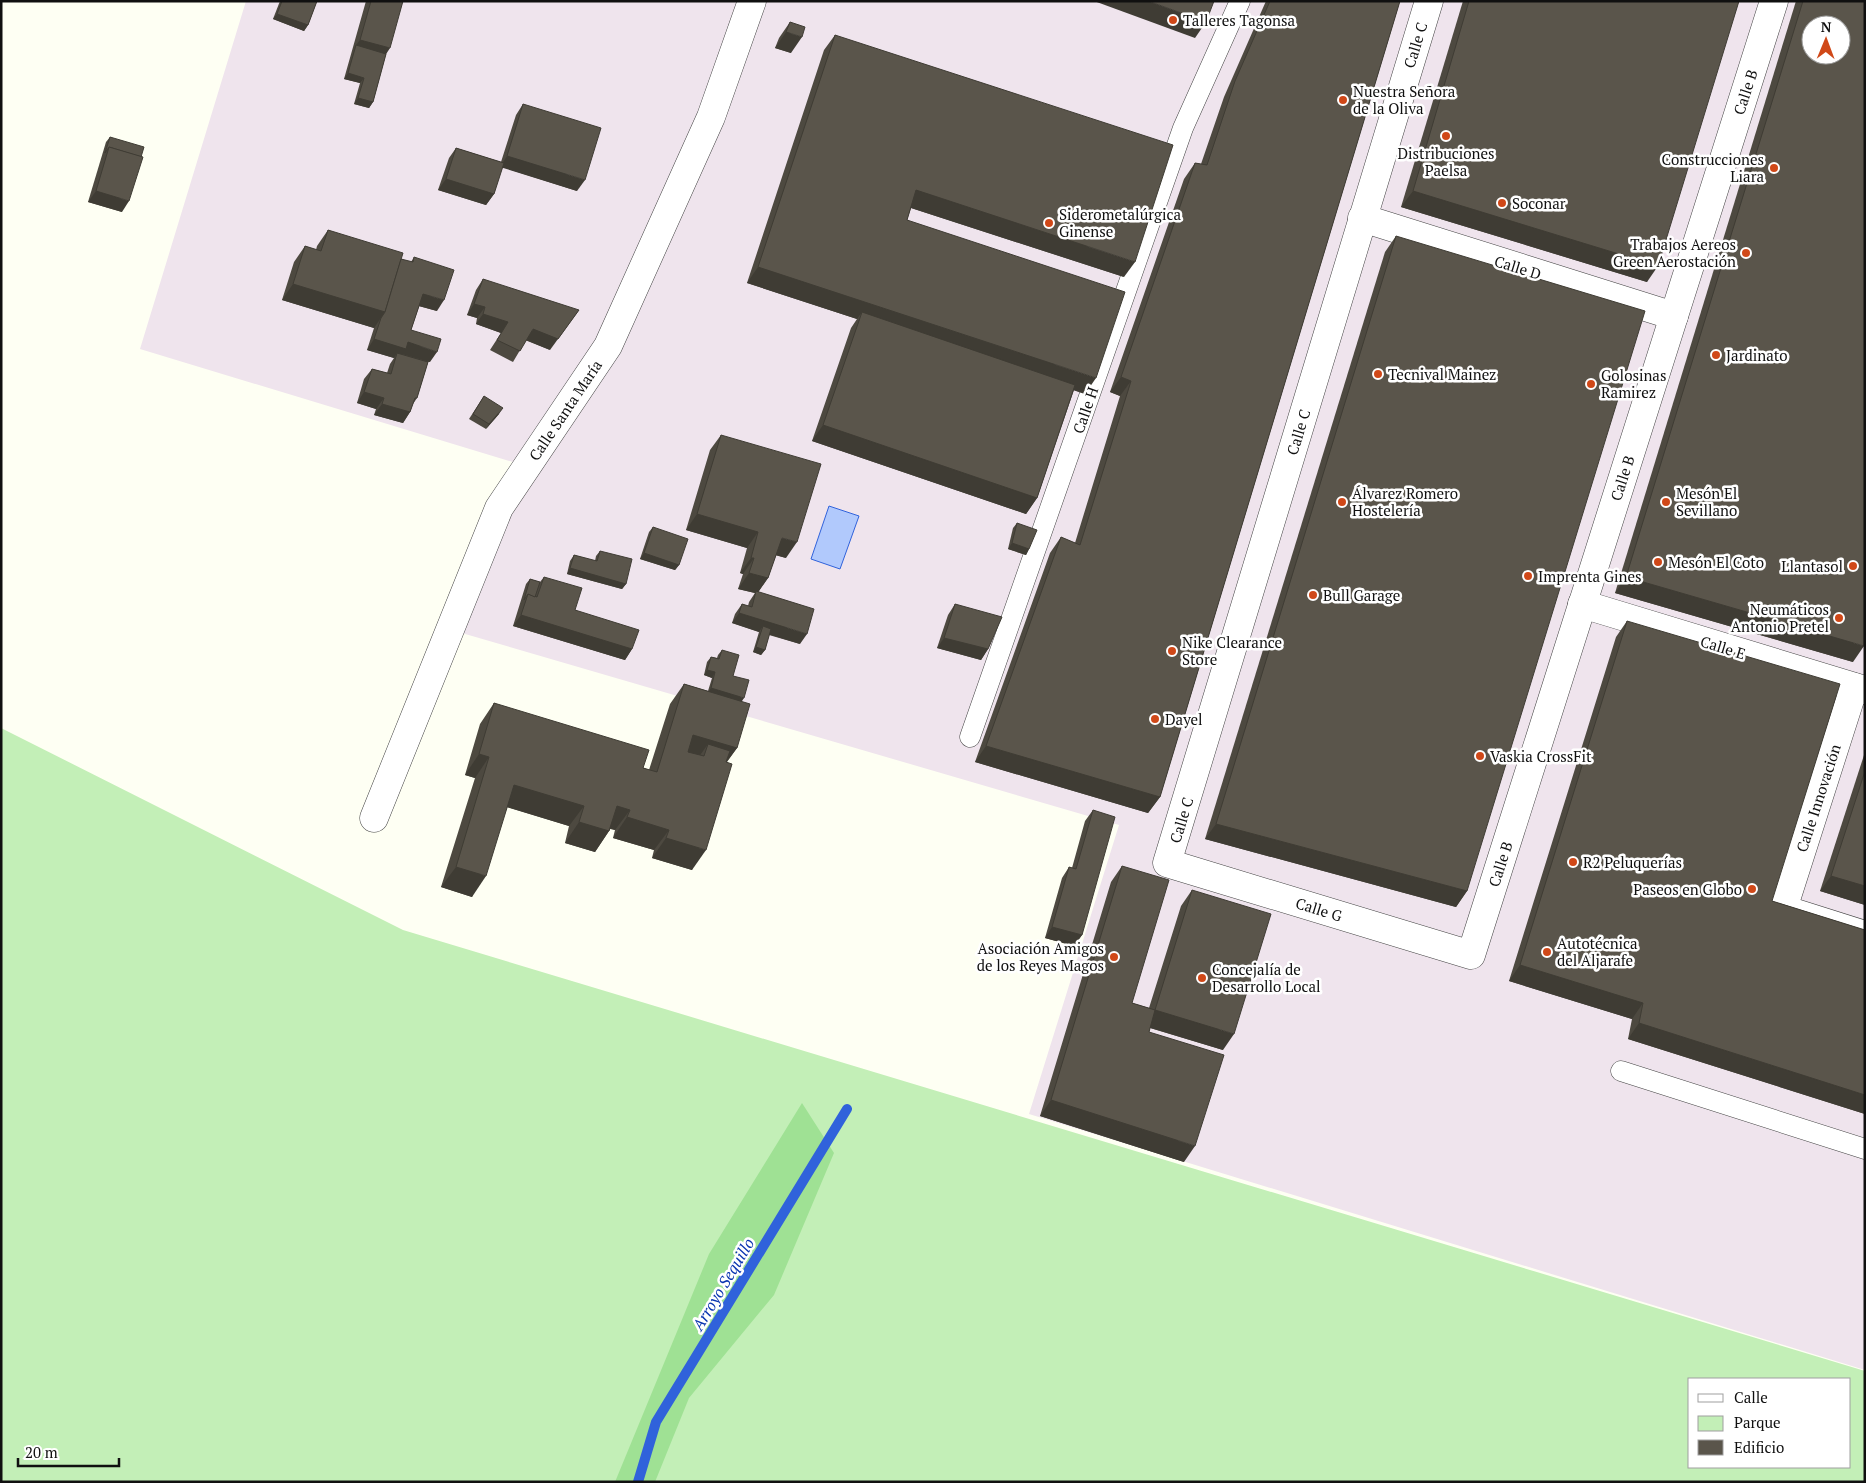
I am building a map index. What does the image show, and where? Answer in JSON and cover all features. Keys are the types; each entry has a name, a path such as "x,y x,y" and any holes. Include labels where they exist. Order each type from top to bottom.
{"street":[{"name":"Calle Santa María","path":"374,818 499,508 608,346 712,117 752,1"},
{"name":"Calle C","path":"1168,863 1428,1"},
{"name":"Calle B","path":"1471,955 1774,1"},
{"name":"Calle D","path":"1362,218 1674,316"},
{"name":"Calle E","path":"1582,604 1859,689"},
{"name":"Calle Innovación","path":"1859,689 1782,909 1865,935"},
{"name":"Calle G","path":"1168,863 1471,955"}],"lane":[{"name":"Calle H","path":"970,737 1183,128 1240,1"},
{"path":"1621,1072 1865,1149"}],"shaded area":[{"path":"246,1 1865,1 1865,1370 1029,1114 1119,825 448,629 526,466 140,349"}],"green space":[{"path":"1,728 403,930 1865,1371 1865,1482 1,1482"},
{"path":"802,1103 834,1153 774,1295 689,1398 655,1482 615,1482 709,1254"}],"water":[{"path":"829,506 859,516 840,569 811,559"}],"building":[{"path":"282,1 317,1 308,25 277,14"},
{"path":"371,1 403,1 390,48 360,40"},
{"path":"1148,1 1214,1 1206,22"},
{"path":"1270,1 1400,1 1160,797 986,746 1061,537 1080,545 1131,381 1121,377 1195,163 1207,165 1235,81"},
{"path":"1469,1 1739,1 1658,266 1413,191"},
{"path":"1803,1 1865,1 1864,646 1626,577"},
{"path":"790,22 805,27 802,37 786,32"},
{"name":"Siderometalúrgica Ginense","path":"835,35 1173,145 1135,262 916,190 907,220 1125,292 1096,378 758,267"},
{"path":"356,45 386,54 373,102 358,98 364,78 348,73"},
{"path":"523,104 601,128 585,180 507,156"},
{"path":"110,137 144,147 141,157 109,147 105,153"},
{"path":"109,147 143,157 129,201 96,191"},
{"path":"456,148 504,163 494,194 446,179"},
{"path":"328,230 403,253 385,312 293,284 305,246 321,251"},
{"path":"1396,236 1645,311 1467,891 1216,824"},
{"path":"414,257 454,270 444,300 423,294 411,330 441,339 437,352 408,342 406,349 374,339 385,312 401,259 413,262"},
{"path":"483,279 579,310 558,339 533,329 520,351 497,340 508,322 483,314 485,307 474,304"},
{"path":"862,312 1075,385 1037,498 823,425"},
{"path":"397,353 428,362 417,398 415,398 410,412 382,404 384,398 364,392 372,369 391,374"},
{"path":"484,396 503,408 489,424 473,414"},
{"path":"721,435 821,464 797,542 782,538 768,578 749,573 754,558 751,558 758,532 697,514"},
{"path":"1017,523 1037,530 1029,549 1012,543"},
{"path":"653,527 688,539 679,565 644,553"},
{"path":"600,551 632,559 626,584 570,568 574,555 597,561"},
{"path":"544,577 582,588 575,610 639,630 632,649 521,615 528,594 537,597"},
{"path":"530,579 540,582 535,597 528,594 524,600"},
{"path":"756,591 814,609 807,634 739,613 742,604 752,607"},
{"path":"955,604 1002,617 988,649 944,638"},
{"path":"1627,621 1840,684 1772,901 1865,930 1865,1095 1639,1023 1643,1003 1520,965"},
{"path":"763,626 771,629 765,650 756,647"},
{"path":"722,650 739,655 733,676 749,680 744,698 711,688 715,672 707,670 711,657 719,659"},
{"path":"684,684 750,704 737,748 693,735 688,752 704,756 708,744 730,751 726,762 732,764 706,850 666,838 669,830 627,817 630,810 617,806 609,831 579,822 584,806 514,785 486,876 456,867 489,757 479,754 494,703 649,750 643,768 657,772"},
{"path":"1865,771 1865,886 1831,876"},
{"path":"1093,810 1115,817 1082,935 1052,927 1069,867 1076,869"},
{"path":"1122,866 1169,880 1132,1003 1155,1010 1149,1032 1224,1055 1195,1146 1051,1100"},
{"name":"Concejalía de Desarrollo Local","path":"1192,890 1271,914 1234,1034 1155,1010"}],"waterway":[{"name":"Arroyo Sequillo","path":"638,1482 656,1422 847,1109"}],"place":[{"name":"Talleres Tagonsa","path":"1173,20"},
{"name":"Nuestra Señora de la Oliva","path":"1343,100"},
{"name":"Distribuciones Paelsa","path":"1446,136"},
{"name":"Construcciones Liara","path":"1774,168"},
{"name":"Soconar","path":"1502,203"},
{"name":"Siderometalúrgica Ginense","path":"1049,223"},
{"name":"Trabajos Aereos Green Aerostación","path":"1746,253"},
{"name":"Jardinato","path":"1716,355"},
{"name":"Tecnival Mainez","path":"1378,374"},
{"name":"Golosinas Ramirez","path":"1591,384"},
{"name":"Álvarez Romero Hostelería","path":"1342,502"},
{"name":"Mesón El Sevillano","path":"1666,502"},
{"name":"Mesón El Coto","path":"1658,562"},
{"name":"Llantasol","path":"1853,566"},
{"name":"Imprenta Gines","path":"1528,576"},
{"name":"Bull Garage","path":"1313,595"},
{"name":"Neumáticos Antonio Pretel","path":"1839,618"},
{"name":"Nike Clearance Store","path":"1172,651"},
{"name":"Dayel","path":"1155,719"},
{"name":"Vaskia CrossFit","path":"1480,756"},
{"name":"R2 Peluquerías","path":"1573,862"},
{"name":"Paseos en Globo","path":"1752,889"},
{"name":"Autotécnica del Aljarafe","path":"1547,952"},
{"name":"Asociación Amigos de los Reyes Magos","path":"1114,957"},
{"name":"Concejalía de Desarrollo Local","path":"1202,978"}]}
